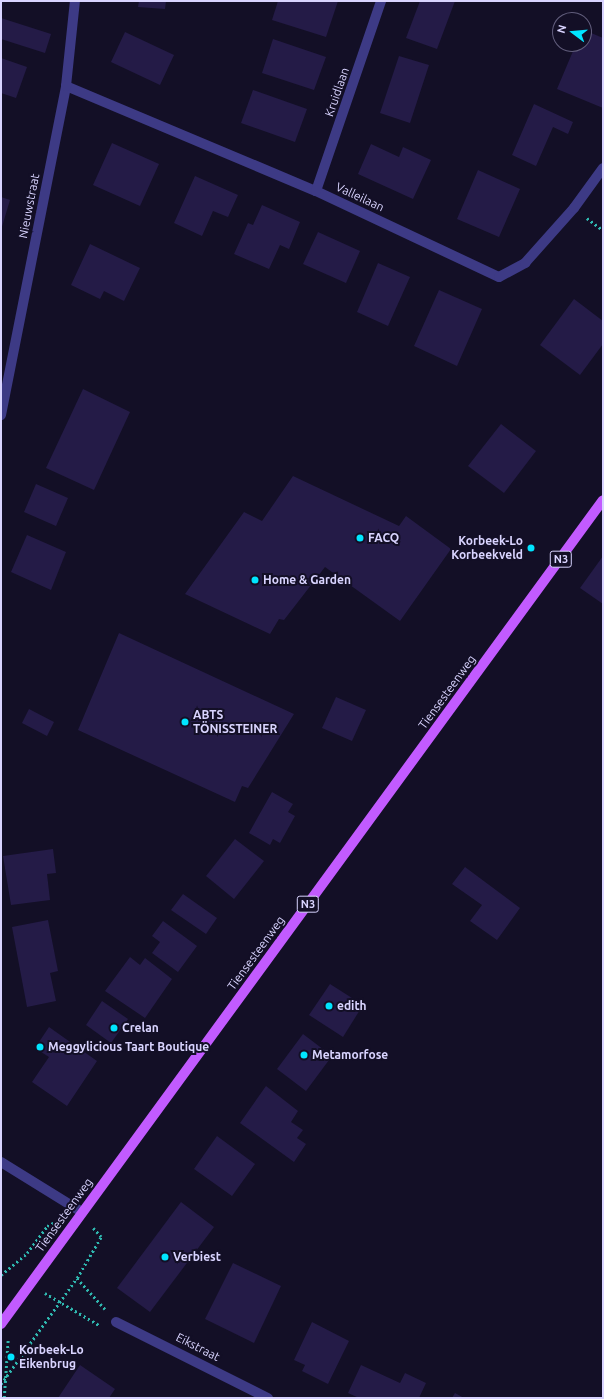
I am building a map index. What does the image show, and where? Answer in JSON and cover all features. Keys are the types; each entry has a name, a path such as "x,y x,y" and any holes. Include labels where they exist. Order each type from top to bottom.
{"main road":[{"name":"Tiensesteenweg","path":"1,1324 603,500"}],"street":[{"name":"Nieuwstraat","path":"1,415 66,86 75,1"},
{"name":"Kruidlaan","path":"316,191 381,1"},
{"name":"Valleilaan","path":"66,86 316,191 499,276 525,263 574,208 603,168"},
{"path":"1,1162 82,1212"},
{"name":"Eikstraat","path":"116,1322 268,1398"}],"path":[{"path":"1,1384 77,1278 100,1237"},
{"path":"31,1283 60,1303 106,1329 116,1322 77,1278"},
{"path":"4,1398 9,1313"}],"building":[{"path":"139,1 166,1 165,9 138,7"},
{"path":"278,1 338,1 326,37 272,20"},
{"path":"420,1 455,1 437,49 406,38"},
{"path":"1,18 51,34 45,53 1,39"},
{"path":"125,32 174,55 160,85 111,62"},
{"path":"592,33 603,38 603,108 557,89 573,52 592,52"},
{"path":"273,39 326,57 314,90 262,73"},
{"path":"399,56 429,65 410,123 380,113"},
{"path":"1,58 27,67 16,98 1,93"},
{"path":"253,90 307,109 295,142 241,123"},
{"path":"534,104 573,122 568,134 553,127 536,166 512,155"},
{"path":"112,143 159,164 140,206 93,185"},
{"path":"371,144 399,157 403,147 431,160 413,199 358,174"},
{"path":"478,170 520,189 499,237 457,219"},
{"path":"195,176 238,195 228,217 213,211 202,236 174,223"},
{"path":"1,197 10,200 1,230"},
{"path":"262,205 300,222 289,249 280,245 269,269 234,254 248,223 253,225"},
{"path":"318,232 360,251 346,283 303,264"},
{"path":"90,244 140,268 124,301 104,291 100,299 71,285"},
{"path":"378,263 410,277 388,326 357,312"},
{"path":"439,290 482,309 457,366 414,346"},
{"path":"574,299 603,321 603,344 580,375 540,345"},
{"path":"83,389 130,412 94,490 46,468"},
{"path":"501,424 536,451 504,493 468,466"},
{"path":"293,476 399,526 406,516 451,549 400,621 325,567 284,620 279,619 270,634 185,594 244,512 262,521"},
{"path":"36,484 68,498 56,526 24,512"},
{"path":"27,535 66,552 51,590 11,572"},
{"path":"603,556 603,604 580,588"},
{"name":"ABTS TÖNISSTEINER","path":"119,633 294,714 248,788 242,786 235,802 78,730"},
{"path":"336,697 366,710 352,741 322,728"},
{"path":"29,709 54,722 47,736 22,723"},
{"path":"272,792 293,804 288,812 295,816 280,843 273,839 270,845 249,833"},
{"path":"235,839 264,861 234,899 206,876"},
{"path":"53,849 56,873 47,874 50,900 11,905 3,856"},
{"path":"465,867 520,908 497,940 470,921 482,905 452,884"},
{"path":"183,894 217,918 206,934 171,910"},
{"path":"48,920 58,971 50,973 56,1001 27,1007 12,927"},
{"path":"163,921 197,946 178,972 152,953 160,942 152,936"},
{"path":"130,957 140,965 145,958 172,979 145,1018 105,991"},
{"path":"330,984 363,1005 343,1037 309,1015"},
{"path":"102,1001 128,1019 111,1043 86,1025"},
{"path":"49,1027 97,1061 67,1106 32,1082 49,1057 35,1048"},
{"path":"303,1034 332,1056 306,1091 277,1069"},
{"path":"266,1086 298,1111 291,1122 303,1130 297,1138 306,1144 294,1162 240,1123"},
{"path":"217,1136 255,1164 232,1196 194,1169"},
{"name":"Verbiest","path":"181,1202 214,1227 150,1312 117,1288"},
{"path":"233,1263 281,1286 254,1343 205,1319"},
{"path":"312,1322 349,1341 328,1384 302,1371 305,1365 294,1360"},
{"path":"80,1365 115,1389 109,1398 58,1398"},
{"path":"361,1365 400,1383 405,1373 426,1383 419,1398 359,1398 348,1393"},
{"path":"455,1393 464,1398 452,1398"}],"place":[{"name":"FACQ","path":"360,538"},
{"name":"Korbeek-Lo Korbeekveld","path":"531,548"},
{"name":"Home & Garden","path":"255,580"},
{"name":"ABTS TÖNISSTEINER","path":"185,722"},
{"name":"edith","path":"329,1006"},
{"name":"Crelan","path":"114,1028"},
{"name":"Meggylicious Taart Boutique","path":"40,1047"},
{"name":"Metamorfose","path":"304,1055"},
{"name":"Verbiest","path":"165,1257"},
{"name":"Korbeek-Lo Eikenbrug","path":"11,1357"}]}
